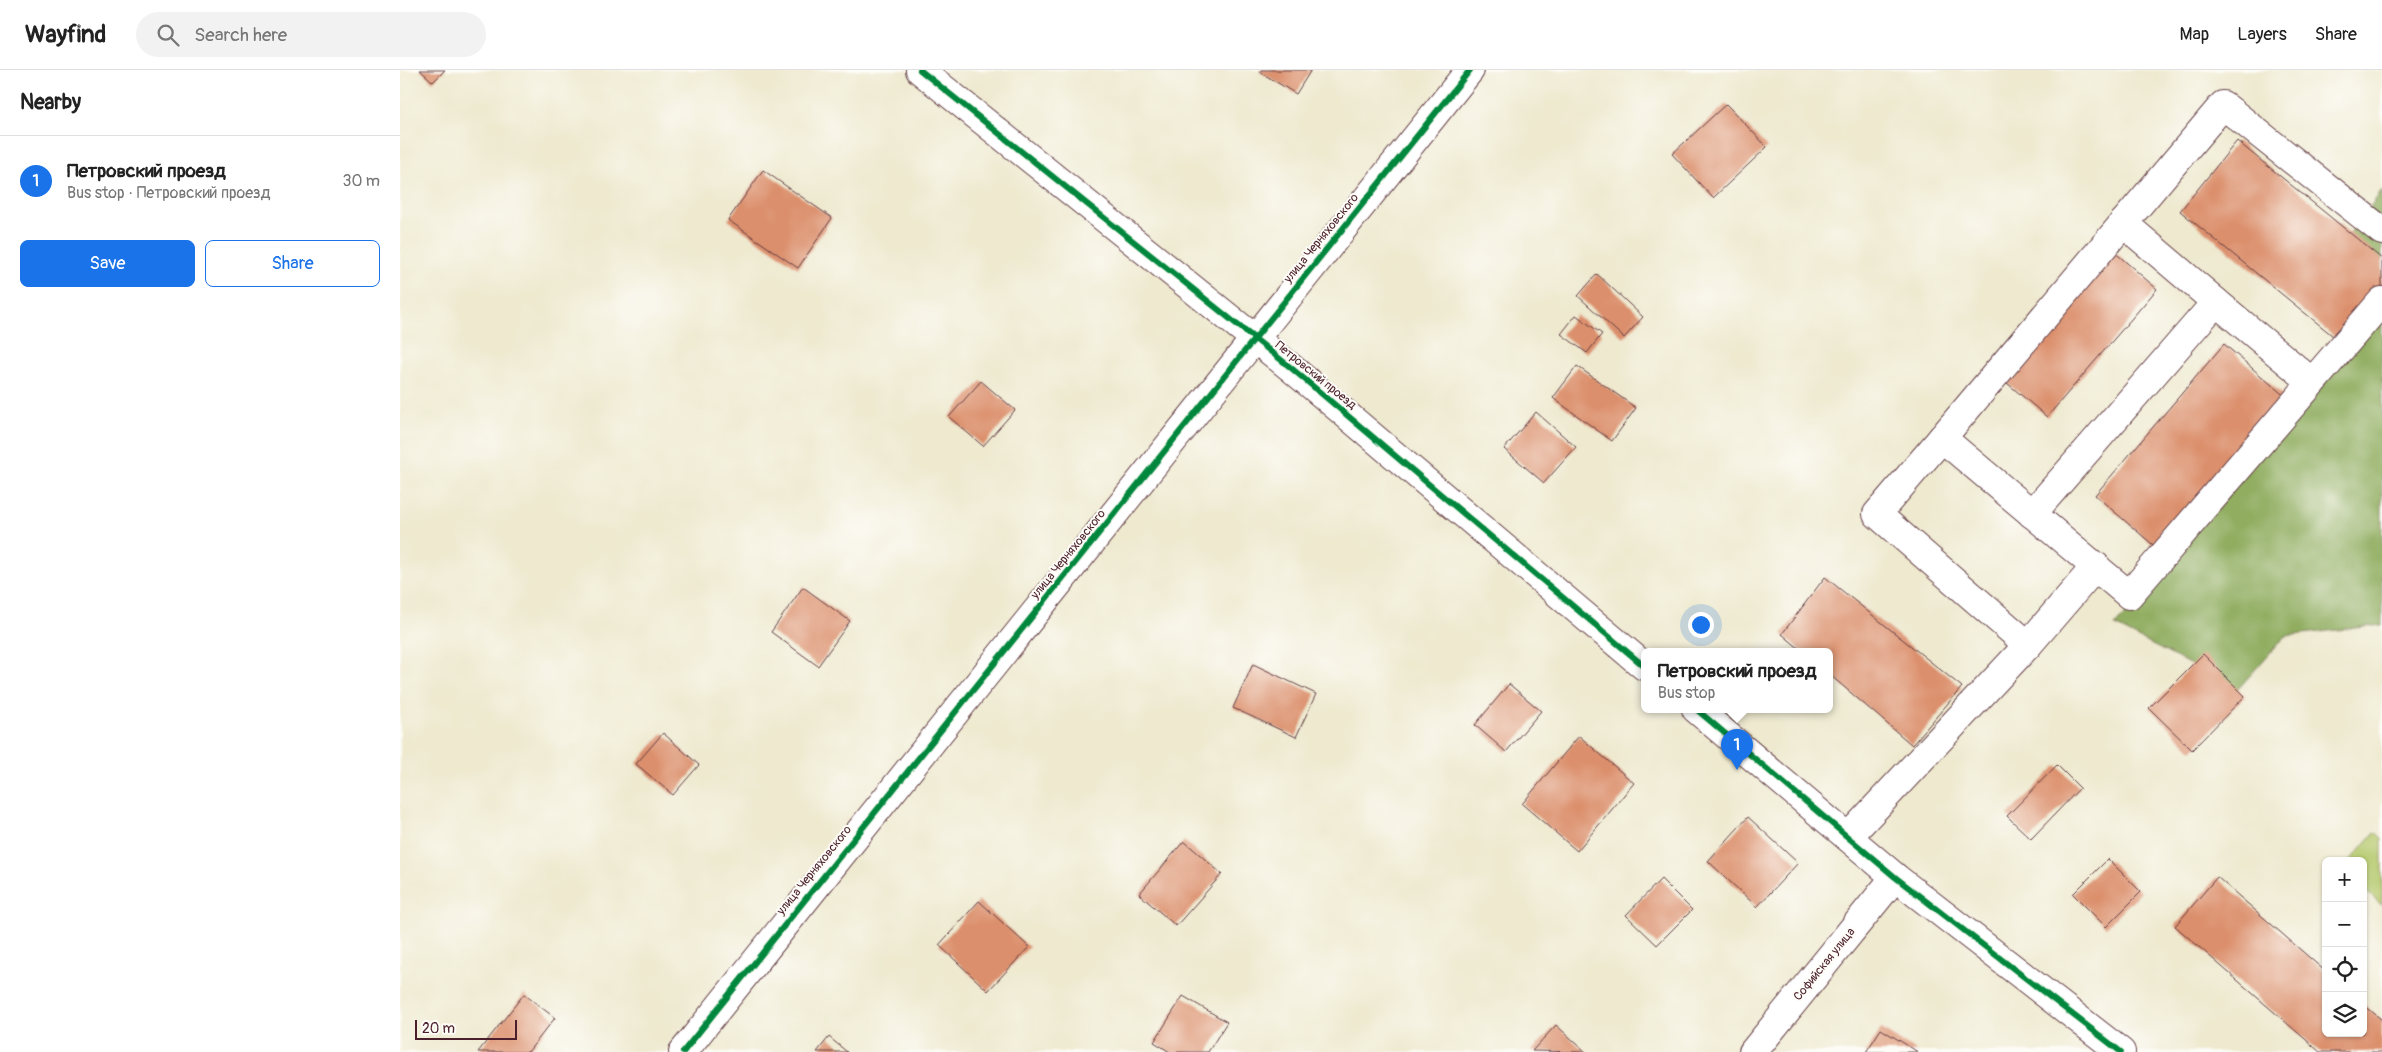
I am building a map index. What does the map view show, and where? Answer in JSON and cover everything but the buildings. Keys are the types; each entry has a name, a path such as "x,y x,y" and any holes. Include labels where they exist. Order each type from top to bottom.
{"street":[{"name":"Петровский проезд","path":"920,70 1254,339 1641,663"},
{"name":"улица Черняховского","path":"683,1052 1470,70"},
{"path":"2028,645 1877,514 2223,105 2382,231"},
{"path":"2123,223 2312,382"},
{"path":"1942,438 2129,595 2382,301"},
{"path":"2032,514 2216,302"},
{"path":"1848,837 2028,645 2096,566"},
{"path":"1701,713 1895,877 2121,1052"},
{"name":"Софийская улица","path":"1753,1052 1895,877"}],"green space":[{"path":"2382,191 2382,272 2350,233"},
{"path":"2382,314 2382,625 2285,636 2238,689 2115,626"},
{"path":"2375,832 2382,838 2382,905 2367,892 2367,857 2353,857"}],"cycle path":[{"path":"920,70 1290,367 1641,663"},
{"path":"683,1052 1470,70"},
{"path":"1701,713 1895,877 2121,1052"}],"place":[{"name":"Петровский проезд","path":"1737,770"}]}
